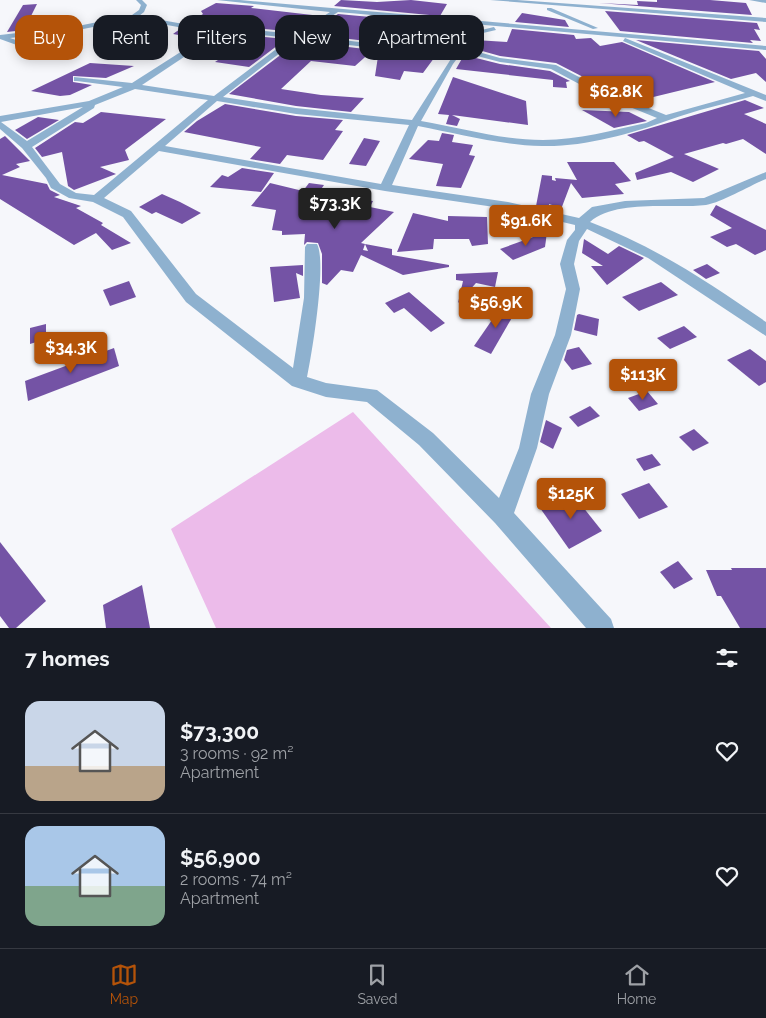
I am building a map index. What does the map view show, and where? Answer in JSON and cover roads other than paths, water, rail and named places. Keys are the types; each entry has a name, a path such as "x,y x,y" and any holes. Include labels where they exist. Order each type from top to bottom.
{"street":[{"path":"137,15 142,11 144,5 139,0"},
{"path":"220,0 766,48"},
{"path":"284,0 303,15"},
{"path":"495,0 538,5 766,20"},
{"path":"752,0 766,1"},
{"path":"538,5 766,98"},
{"path":"322,15 336,10"},
{"path":"0,38 93,25"},
{"path":"484,31 523,26"},
{"path":"0,38 15,42"},
{"path":"96,199 214,99 275,52"},
{"path":"484,56 553,67 601,92 665,118"},
{"path":"26,146 100,100 134,86 178,58"},
{"path":"385,188 415,123 454,60"},
{"path":"77,79 296,111 415,123 509,140 543,144 599,136 649,125 665,118 753,93"},
{"path":"0,120 100,100"},
{"path":"0,124 26,146 51,177 55,186 72,196 96,199 127,214 191,298 298,381 326,390 371,395 426,439 502,516 602,628"},
{"path":"158,148 385,188 543,212 581,223 626,242 700,283 766,330"},
{"path":"502,516 528,448 540,394 563,336 573,289 567,264 573,240 580,231 581,223 596,210 625,205 706,201 766,175"},
{"path":"298,381 309,332 313,273 312,247"}]}
